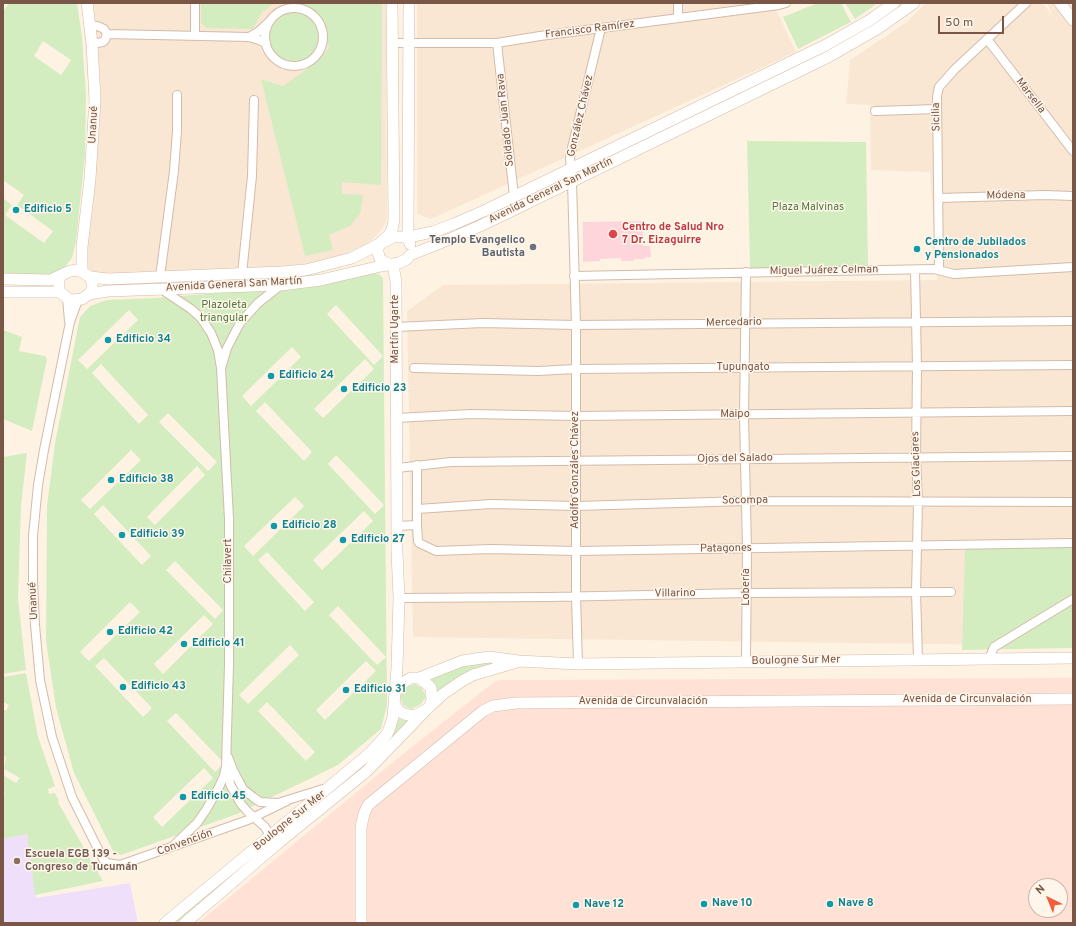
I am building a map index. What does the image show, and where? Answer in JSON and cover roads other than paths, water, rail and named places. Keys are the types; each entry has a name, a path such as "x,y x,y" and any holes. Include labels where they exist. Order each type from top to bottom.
{"street":[{"name":"Unanué","path":"86,274 82,247 90,179 95,100 92,44 87,3"},
{"path":"195,3 195,35"},
{"path":"249,37 258,32 283,11 290,3"},
{"path":"392,3 394,220 392,230 381,242 378,248 379,256 384,262 392,264"},
{"path":"409,3 408,237 411,249 410,255"},
{"path":"678,3 678,18"},
{"name":"Francisco Ramírez","path":"392,43 497,43 786,3"},
{"name":"Avenida General San Martín","path":"86,274 108,279 306,270 352,258 381,242 393,238 408,237 433,232 454,224 514,196 826,45 870,20 894,3"},
{"name":"Avenida General San Martín","path":"89,294 108,291 281,285 321,280 399,263 407,259 410,255 480,226 851,45 877,30 914,3"},
{"name":"Sicilia","path":"939,269 937,92 942,82 1026,3"},
{"path":"1065,5 1073,20"},
{"path":"270,22 266,32 266,43 274,58 281,63 290,66 298,66 314,58 319,52 323,35 317,20 301,6 283,11"},
{"path":"89,24 104,29 107,34"},
{"name":"González Chávez","path":"574,276 571,152 601,28"},
{"path":"107,34 249,37 266,43"},
{"path":"92,44 103,42 107,34"},
{"name":"Marsella","path":"988,39 1073,151"},
{"name":"Soldado Juan Rava","path":"497,43 514,196"},
{"path":"160,277 174,171 177,130 177,95"},
{"path":"242,274 252,176 254,100"},
{"path":"875,111 937,109"},
{"name":"Módena","path":"938,198 1044,195 1073,196"},
{"name":"Unanué","path":"66,273 82,247"},
{"name":"Martín Ugarte","path":"392,264 396,282 397,526 399,598 395,705"},
{"name":"Miguel Juárez Celman","path":"574,276 939,269 954,274 1073,267"},
{"name":"Los Glaciares","path":"915,270 917,367 916,458 918,501 916,592 918,659"},
{"name":"Lobería","path":"746,272 744,415 747,549 746,662"},
{"path":"66,273 59,284 68,297"},
{"path":"3,279 50,280 66,273 86,274 93,286 89,294 68,297 3,292"},
{"name":"Adolfo Gonzáles Chávez","path":"574,276 576,325 576,596 578,664"},
{"name":"Chilavert","path":"221,368 227,348 240,323 258,303 281,285"},
{"name":"Chilavert","path":"161,289 191,309 206,325 218,350 221,368 229,519 230,665 227,754"},
{"name":"Unanué","path":"68,297 70,322 44,450 34,514 33,580 38,656 43,698 52,737 72,797 103,859 107,863 114,865"},
{"name":"Mercedario","path":"396,327 483,323 576,325 1073,321"},
{"name":"Tupungato","path":"414,368 538,371 575,369 1073,365"},
{"name":"Maipo","path":"397,418 470,414 576,416 1073,412"},
{"name":"Ojos del Salado","path":"397,468 451,462 1073,456"},
{"path":"397,526 417,525 417,465"},
{"name":"Socompa","path":"418,509 491,504 577,506 746,500 1073,502"},
{"name":"Patagones","path":"417,525 419,543 436,551 491,549 576,551 747,549 1073,543"},
{"name":"Villarino","path":"399,598 747,593 950,592"},
{"path":"989,659 994,647 1073,599"},
{"name":"Boulogne Sur Mer","path":"418,678 462,661 489,657 519,661 578,664 1073,658"},
{"name":"Boulogne Sur Mer","path":"185,923 277,844 367,771 443,694 467,678 519,661"},
{"path":"395,705 398,710 410,716 414,716 428,708 432,694 431,688 427,684 418,678 402,673 397,668"},
{"path":"396,691 404,682 418,678"},
{"name":"Avenida de Circunvalación","path":"361,923 361,827 364,814 368,806 483,711 493,706 516,703 1073,700"},
{"name":"Boulogne Sur Mer","path":"165,923 330,788 370,753 387,734 394,717 395,705"},
{"path":"227,754 238,781 243,789 260,802 278,803 330,788"},
{"path":"227,754 230,784 242,804 265,827 270,836"},
{"path":"170,848 197,823 214,797 224,776 227,754"},
{"name":"Convención","path":"114,865 124,865 254,817 287,801"}],"place":[{"name":"Edificio 5","path":"16,210"},
{"name":"Centro de Salud Nro 7 Dr. Eizaguirre","path":"613,234"},
{"name":"Templo Evangelico Bautista","path":"533,247"},
{"name":"Centro de Jubilados y Pensionados","path":"917,249"},
{"name":"Edificio 34","path":"108,340"},
{"name":"Edificio 24","path":"271,376"},
{"name":"Edificio 23","path":"344,389"},
{"name":"Edificio 38","path":"111,480"},
{"name":"Edificio 28","path":"274,526"},
{"name":"Edificio 39","path":"122,535"},
{"name":"Edificio 27","path":"343,540"},
{"name":"Edificio 42","path":"110,632"},
{"name":"Edificio 41","path":"184,644"},
{"name":"Edificio 43","path":"123,687"},
{"name":"Edificio 31","path":"346,690"},
{"name":"Edificio 45","path":"183,797"},
{"name":"Escuela EGB 139 - Congreso de Tucumán","path":"17,861"},
{"name":"Nave 10","path":"704,904"},
{"name":"Nave 8","path":"830,904"},
{"name":"Nave 12","path":"576,905"}],"park label":[{"name":"Plaza Malvinas","path":"808,208"},
{"name":"Plazoleta triangular","path":"224,312"}]}
